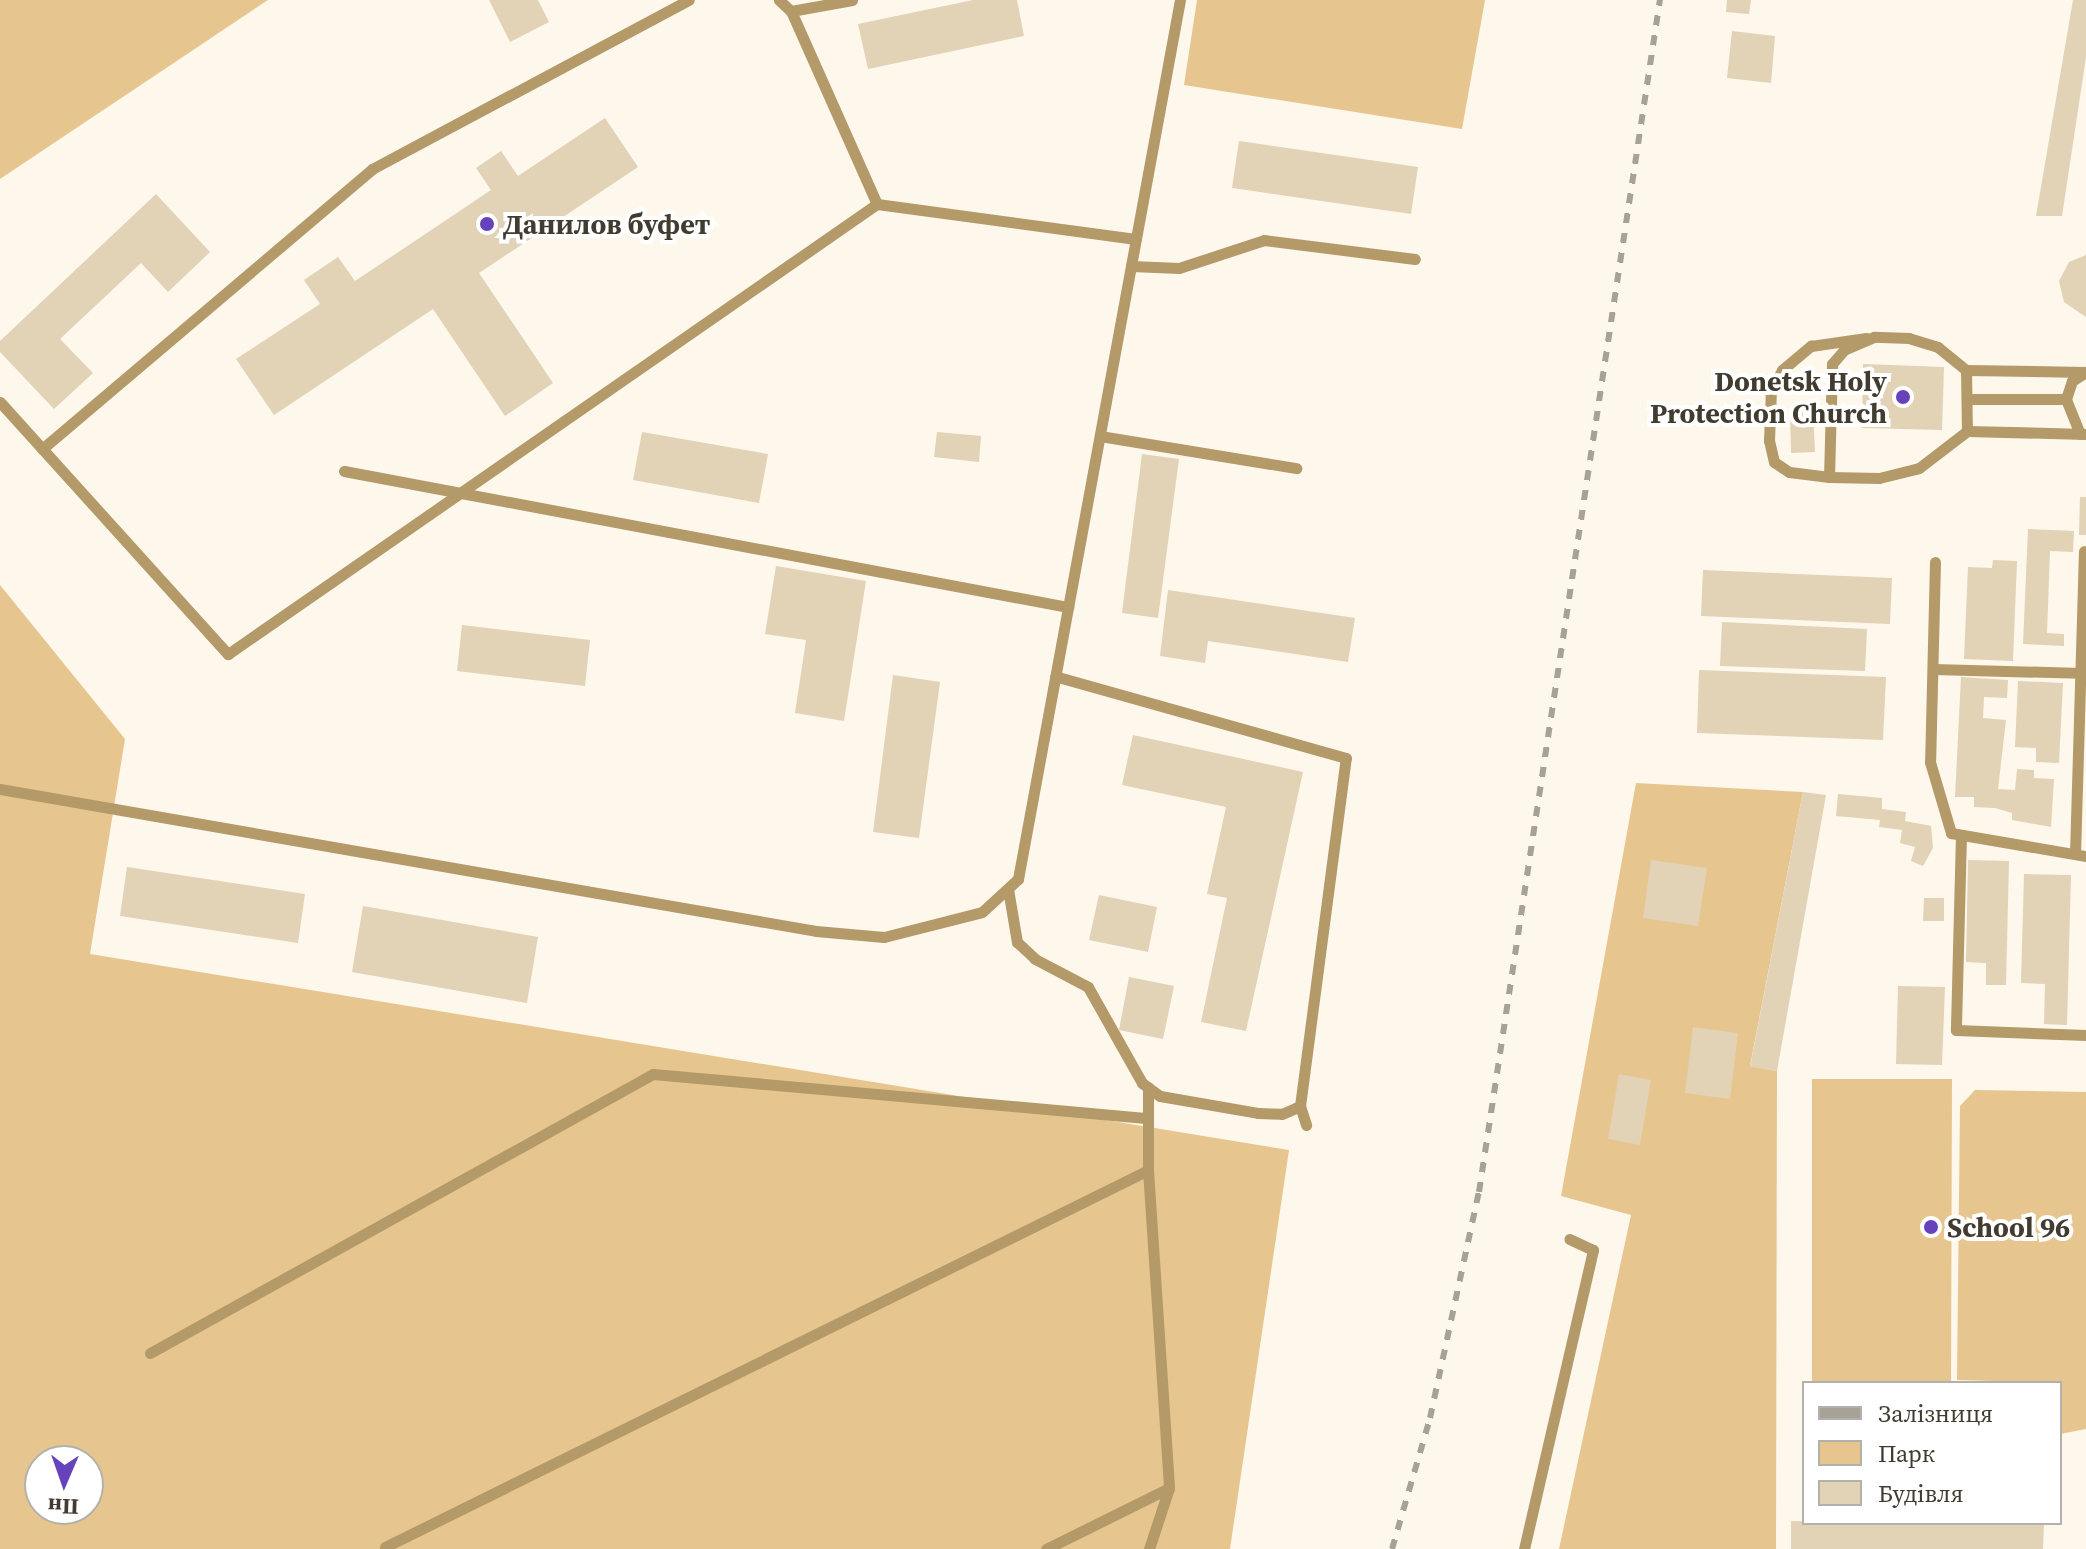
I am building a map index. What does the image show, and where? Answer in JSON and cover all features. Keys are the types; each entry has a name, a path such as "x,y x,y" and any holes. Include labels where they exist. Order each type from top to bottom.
{"lane":[{"path":"42,449 372,169 689,0"},
{"path":"779,0 791,11 877,204"},
{"path":"791,11 852,0"},
{"path":"0,789 830,932 884,937 920,932 982,912 1018,879 1180,0"},
{"path":"0,402 228,654 877,204 1136,239"},
{"path":"1131,266 1179,268 1264,240 1415,259"},
{"path":"1829,477 1832,364 1844,350 1874,337"},
{"path":"1909,338 1938,347 1966,370 2086,372 2072,381 2066,399 2083,434 1967,431 1919,468 1879,478 1789,472 1774,462 1769,441 1771,390 1782,370 1811,346 1833,339 1909,338"},
{"path":"1966,370 1967,431"},
{"path":"1967,399 2066,399"},
{"path":"1100,436 1296,468"},
{"path":"344,471 1068,607"},
{"path":"1935,562 1930,762 1951,833 2081,855 2084,551"},
{"path":"1933,669 2081,673"},
{"path":"1055,676 1346,758 1300,1106 1306,1125"},
{"path":"1961,835 1956,1030 2086,1035"},
{"path":"1008,889 1017,942 1035,959 1088,987 1126,1058 1148,1087 1160,1096 1258,1113 1282,1114 1300,1106"},
{"path":"150,1353 653,1074 1148,1118"},
{"path":"1148,1087 1148,1170 1169,1488 1149,1549"},
{"path":"385,1547 1148,1170"},
{"path":"1524,1549 1593,1250 1569,1239"},
{"path":"1046,1549 1169,1488"}],"green space":[{"path":"0,0 268,0 0,179"},
{"path":"1197,0 1485,0 1462,129 1184,85"},
{"path":"0,585 125,739 90,954 1289,1150 1230,1549 0,1549"},
{"path":"1636,783 1803,792 1750,1066 1777,1071 1776,1549 1559,1549 1631,1215 1561,1196"},
{"path":"1812,1079 1952,1079 1951,1381 1812,1381"},
{"path":"1975,1090 2086,1092 2086,1429 2062,1434 2062,1381 1957,1380 1960,1106"}],"building":[{"path":"489,0 538,0 549,22 510,42"},
{"path":"973,0 1017,0 1024,36 868,69 858,24"},
{"path":"1727,0 1751,0 1749,14 1726,12"},
{"path":"2073,0 2086,0 2086,57 2062,216 2036,216"},
{"path":"1732,31 1775,36 1771,83 1727,78"},
{"path":"605,118 638,167 479,273 553,383 505,416 433,309 274,415 236,359 320,304 304,280 338,257 355,281 491,190 476,168 501,151 518,176"},
{"path":"1239,141 1418,167 1411,214 1232,188"},
{"path":"156,194 210,252 168,292 141,263 60,339 93,373 54,409 0,352 0,341"},
{"path":"2086,255 2086,317 2064,302 2059,281 2069,262"},
{"name":"Donetsk Holy Protection Church","path":"1863,364 1944,367 1942,430 1862,428"},
{"path":"1813,410 1815,452 1791,453 1790,411"},
{"path":"642,432 768,454 759,503 633,480"},
{"path":"937,432 981,436 979,462 934,457"},
{"path":"1142,454 1179,459 1158,618 1122,613"},
{"path":"2080,497 2086,497 2086,535 2079,535"},
{"path":"2028,529 2074,531 2073,552 2050,551 2047,633 2064,634 2064,646 2023,644"},
{"path":"1993,560 2017,561 2013,661 1964,659 1968,567 1992,568"},
{"path":"776,566 866,581 844,721 795,713 806,640 765,634"},
{"path":"1703,570 1892,578 1890,624 1701,616"},
{"path":"1168,590 1355,618 1348,662 1208,641 1205,663 1160,656"},
{"path":"1722,622 1867,629 1865,671 1720,666"},
{"path":"462,625 590,640 585,686 457,671"},
{"path":"1699,670 1886,677 1883,740 1697,733"},
{"path":"893,675 940,682 919,838 873,832"},
{"path":"1961,677 2008,680 2007,698 1984,697 1983,718 2006,720 1998,789 2015,790 2017,769 2034,770 2034,778 2054,779 2051,827 2012,820 2012,813 1995,808 1974,807 1974,797 1955,797"},
{"path":"2018,681 2063,683 2059,763 2036,762 2036,748 2015,747"},
{"path":"1133,735 1303,772 1246,1031 1201,1022 1227,898 1207,894 1226,807 1122,785"},
{"path":"1803,792 1826,795 1777,1071 1750,1067"},
{"path":"1838,794 1882,798 1882,809 1906,812 1905,821 1931,826 1933,848 1923,866 1911,861 1915,847 1900,843 1902,830 1879,827 1880,820 1836,816"},
{"path":"1651,860 1707,868 1698,926 1643,918"},
{"path":"1968,860 2009,861 2006,985 1986,985 1986,963 1966,962"},
{"path":"127,867 305,894 298,943 120,916"},
{"path":"2024,874 2071,875 2067,1025 2044,1024 2045,984 2021,983"},
{"path":"1099,895 1157,907 1148,952 1089,940"},
{"path":"1924,898 1944,898 1944,921 1923,921"},
{"path":"363,906 538,937 527,1003 352,972"},
{"path":"1129,977 1174,986 1163,1039 1119,1030"},
{"path":"1898,986 1945,987 1942,1065 1896,1064"},
{"path":"1693,1027 1738,1033 1730,1099 1685,1093"},
{"path":"1619,1074 1651,1080 1640,1145 1608,1139"},
{"path":"1791,1521 1802,1521 1802,1525 2044,1525 2043,1549 1791,1549"}],"railway":[{"path":"1392,1549 1430,1418 1479,1192 1660,0"}],"place":[{"name":"Данилов буфет","path":"487,224"},
{"name":"Donetsk Holy Protection Church","path":"1903,397"},
{"name":"School 96","path":"1931,1227"}]}
